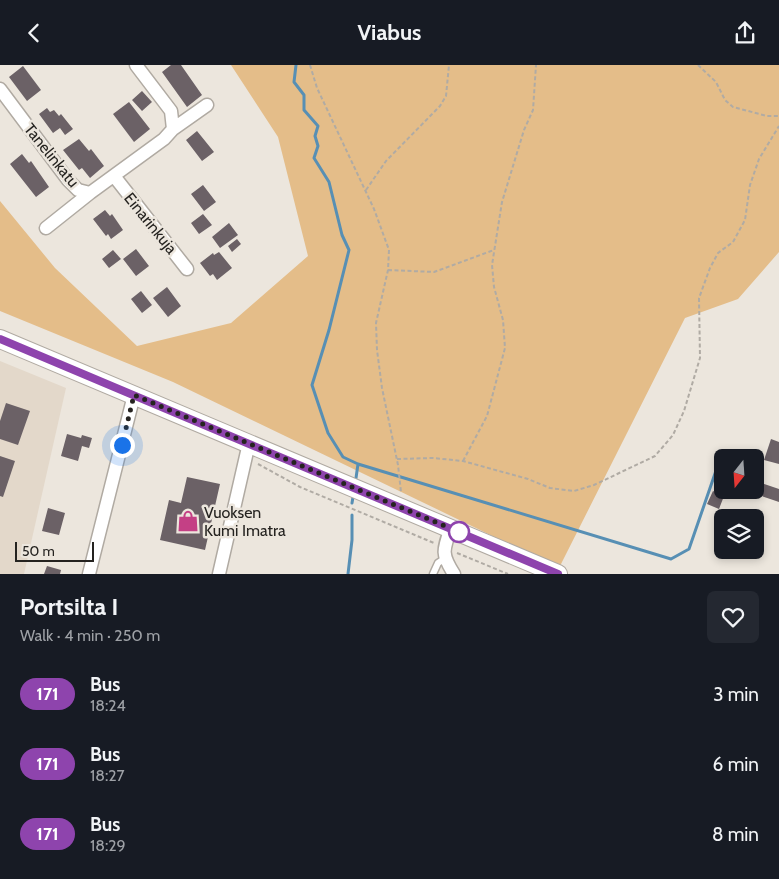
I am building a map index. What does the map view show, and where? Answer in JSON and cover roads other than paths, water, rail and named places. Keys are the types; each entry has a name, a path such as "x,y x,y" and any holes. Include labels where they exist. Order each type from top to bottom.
{"main road":[{"path":"0,339 134,395 247,449 402,507 558,574"}],"street":[{"path":"136,65 170,111 173,129"},
{"name":"Tanelinkatu","path":"0,89 68,180 78,190 90,193 207,105"},
{"name":"Einarinkuja","path":"114,176 188,269"},
{"path":"46,228 90,193"},
{"path":"89,574 134,395"},
{"path":"219,574 247,449"},
{"path":"451,528 444,553 454,574"}],"lane":[{"path":"433,574 444,553"}],"waterway":[{"path":"296,65 294,82 304,95 304,110 318,126 315,136 318,146 314,158 329,182 342,235 349,250 329,330 312,385 328,433 343,457 358,464 671,559 689,549 714,476"},
{"path":"356,478 358,464"},
{"path":"352,503 353,497"},
{"path":"348,574 352,540 352,515"}],"place":[{"name":"Vuoksen Kumi Imatra","path":"188,521"}]}
